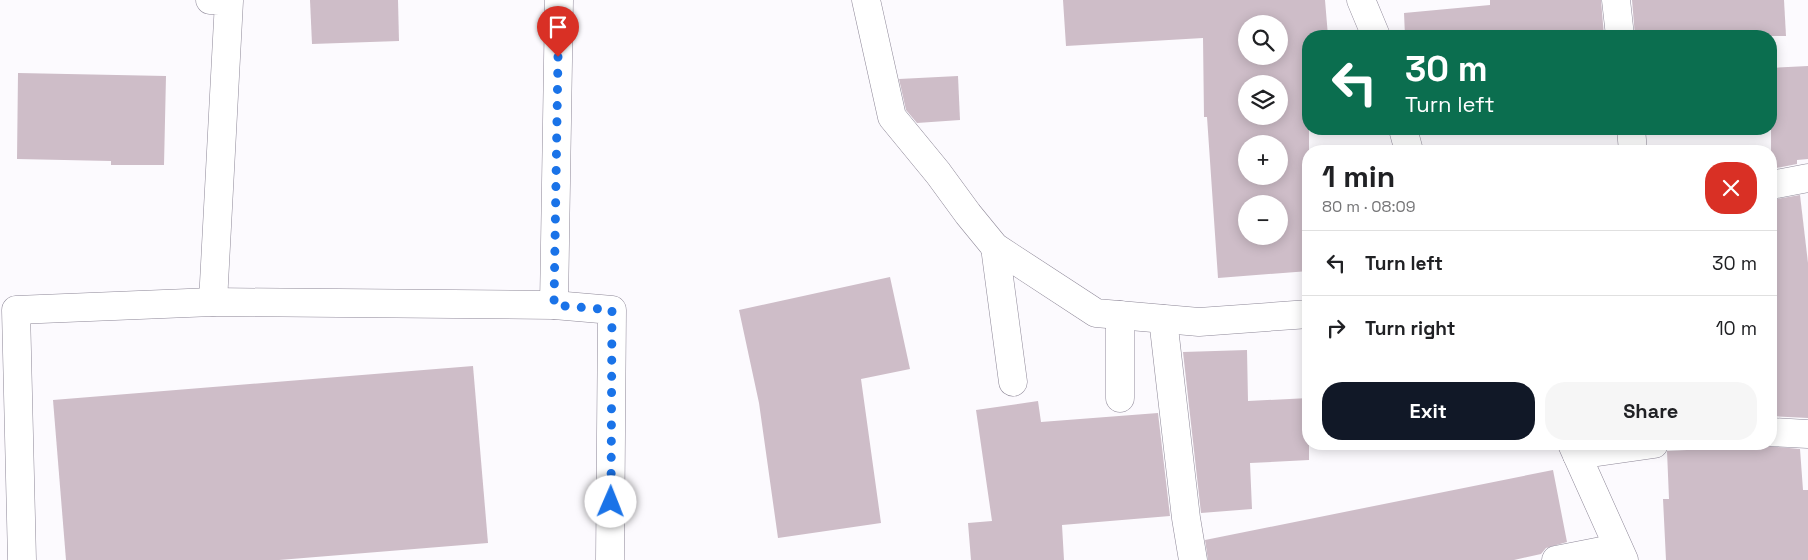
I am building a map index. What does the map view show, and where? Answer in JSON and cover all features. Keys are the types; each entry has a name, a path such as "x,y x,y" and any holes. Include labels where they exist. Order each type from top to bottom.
{"street":[{"path":"210,0 230,1 213,302"},
{"path":"554,305 559,0"},
{"path":"866,0 892,117 995,247 1096,313 1199,322 1302,315"},
{"path":"1361,0 1374,30"},
{"path":"1616,0 1619,30"},
{"path":"1777,184 1808,178"},
{"path":"995,247 1013,382"},
{"path":"22,560 16,310 213,302 554,305 612,310 610,560"},
{"path":"1120,315 1120,398"},
{"path":"1163,319 1186,518 1193,560"},
{"path":"1777,432 1808,434"},
{"path":"1556,560 1620,554 1574,450"}],"building":[{"path":"310,0 398,0 399,41 312,44"},
{"path":"1063,0 1325,0 1328,30 1302,30 1302,135 1309,135 1309,145 1302,145 1302,272 1218,278 1207,117 1204,117 1203,38 1066,46"},
{"path":"1490,0 1601,0 1604,30 1405,30 1404,13 1490,5"},
{"path":"1632,0 1784,0 1786,36 1777,36 1777,30 1634,30"},
{"path":"1808,66 1808,159 1797,160 1797,164 1777,168 1777,145 1771,145 1771,135 1777,135 1777,68"},
{"path":"18,73 166,76 164,165 111,165 111,161 17,159"},
{"path":"958,76 960,120 917,123 906,110 899,79"},
{"path":"1800,195 1808,263 1808,418 1777,416 1777,199"},
{"path":"890,277 910,369 861,379 881,523 778,538 759,403 739,310"},
{"path":"1247,350 1248,401 1302,398 1302,450 1309,450 1309,460 1250,463 1252,509 1201,513 1183,352"},
{"path":"473,366 488,543 279,560 66,560 53,400"},
{"path":"1038,401 1041,422 1158,413 1170,516 1062,525 1064,560 971,560 968,523 992,521 976,410"},
{"path":"1777,447 1800,449 1803,490 1808,490 1808,560 1666,560 1663,499 1669,499 1667,451 1777,450"},
{"path":"1553,470 1567,542 1546,548 1541,554 1514,560 1208,560 1205,540"}],"route":[{"path":"558,57 554,305 612,310 611,502"}]}
